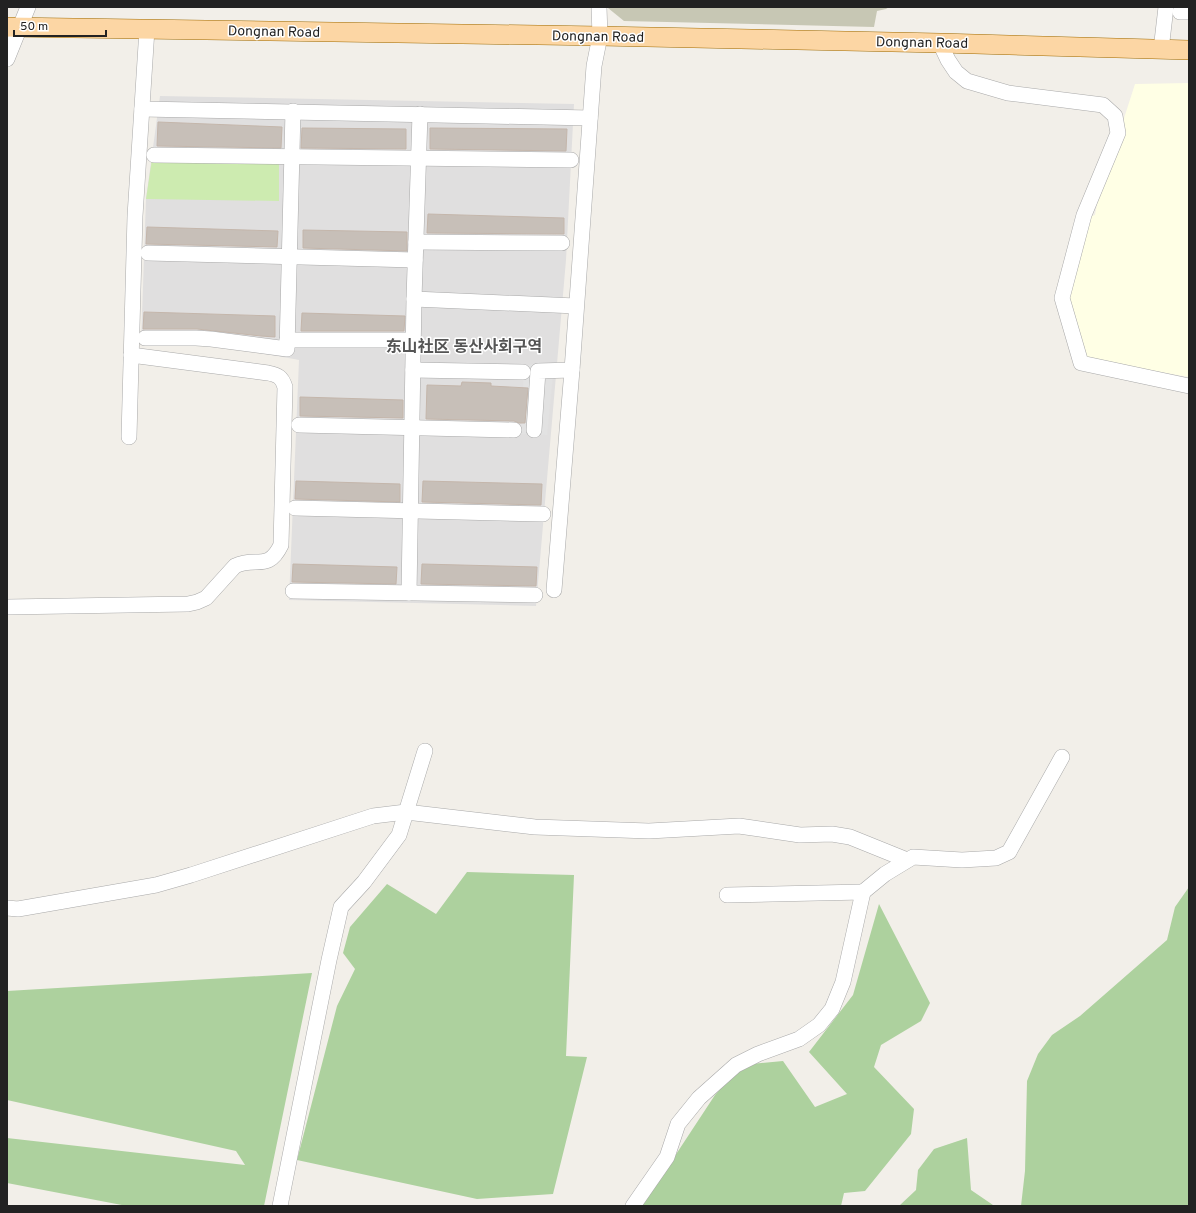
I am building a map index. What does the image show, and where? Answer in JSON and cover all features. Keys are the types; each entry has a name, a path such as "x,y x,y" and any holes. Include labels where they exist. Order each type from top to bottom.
{"main road":[{"name":"Dongnan Road","path":"14,27 600,36 1189,50"}],"street":[{"path":"7,59 14,27 28,7"},
{"path":"554,590 572,370 594,66 600,36 599,7"},
{"path":"1161,50 1166,7"},
{"path":"129,437 135,216 147,29"},
{"path":"940,43 948,60 956,72 967,81 1008,93 1103,105 1115,116 1118,133 1084,214 1062,298 1081,363 1189,386"},
{"path":"142,109 590,118"},
{"path":"145,338 211,339 287,350 294,111"},
{"path":"409,593 413,340 420,114"},
{"path":"154,155 570,160"},
{"path":"416,242 562,243"},
{"path":"148,253 415,260"},
{"path":"414,299 576,306"},
{"path":"287,340 413,340"},
{"path":"7,606 188,604 206,598 235,566 241,563 263,563 270,560 277,554 281,545 285,387 283,380 268,372 131,355"},
{"path":"413,370 523,372"},
{"path":"534,430 538,371 572,370"},
{"path":"299,425 514,430"},
{"path":"296,508 543,514"},
{"path":"293,591 535,595"},
{"path":"280,1206 341,907 364,882 399,834 425,751"},
{"path":"728,895 863,892 885,874 913,857 962,860 996,858 1009,852 1062,757"},
{"path":"7,908 18,909 156,885 373,816 406,812 535,827 649,831 739,826 800,835 832,834 850,837 907,860"},
{"path":"633,1206 667,1157 678,1124 699,1098 736,1066 758,1054 799,1039 818,1025 832,1009 843,982 863,892"}],"shaded area":[{"path":"608,7 889,7 877,11 874,27 624,21"},
{"path":"1189,83 1189,377 1077,357 1061,297 1085,218 1095,215 1098,199 1135,84"},
{"path":"160,96 574,104 566,260 536,606 289,600 299,360 215,345 141,345 146,199"},
{"path":"554,364 547,435 521,434 524,365"}],"green space":[{"path":"152,159 279,163 279,201 146,199"},
{"path":"467,872 574,875 566,1056 587,1057 553,1194 477,1199 297,1160 337,1006 355,969 343,953 350,927 387,884 436,914"},
{"path":"1189,887 1189,1206 1021,1206 1025,1171 1027,1081 1038,1054 1052,1035 1080,1016 1167,940 1175,907"},
{"path":"879,904 930,1003 921,1021 881,1045 874,1067 914,1109 911,1134 865,1191 844,1193 841,1206 642,1206 715,1095 741,1065 783,1061 815,1107 847,1094 809,1052 853,995"},
{"path":"312,973 264,1206 127,1206 7,1183 7,1138 245,1165 236,1151 7,1100 7,991"},
{"path":"967,1138 971,1190 993,1205 899,1206 916,1190 918,1170 934,1149"}],"building":[{"path":"158,122 282,127 281,148 157,146"},
{"path":"302,128 406,129 406,149 301,148"},
{"path":"430,128 567,129 566,151 430,149"},
{"path":"428,214 564,218 564,234 427,233"},
{"path":"147,227 278,231 277,247 146,244"},
{"path":"303,230 407,232 407,251 303,248"},
{"path":"144,312 275,316 275,337 197,329 143,329"},
{"path":"302,313 405,316 404,331 301,331"},
{"path":"462,382 491,383 491,386 528,388 525,423 514,421 426,419 427,385 461,386"},
{"path":"300,397 403,400 403,418 300,416"},
{"path":"296,481 400,484 400,502 295,499"},
{"path":"423,481 542,484 541,505 422,502"},
{"path":"293,564 397,567 396,584 292,582"},
{"path":"422,564 537,567 536,586 421,584"}],"district":[{"name":"东山社区 동산사회구역","path":"464,346"}]}
